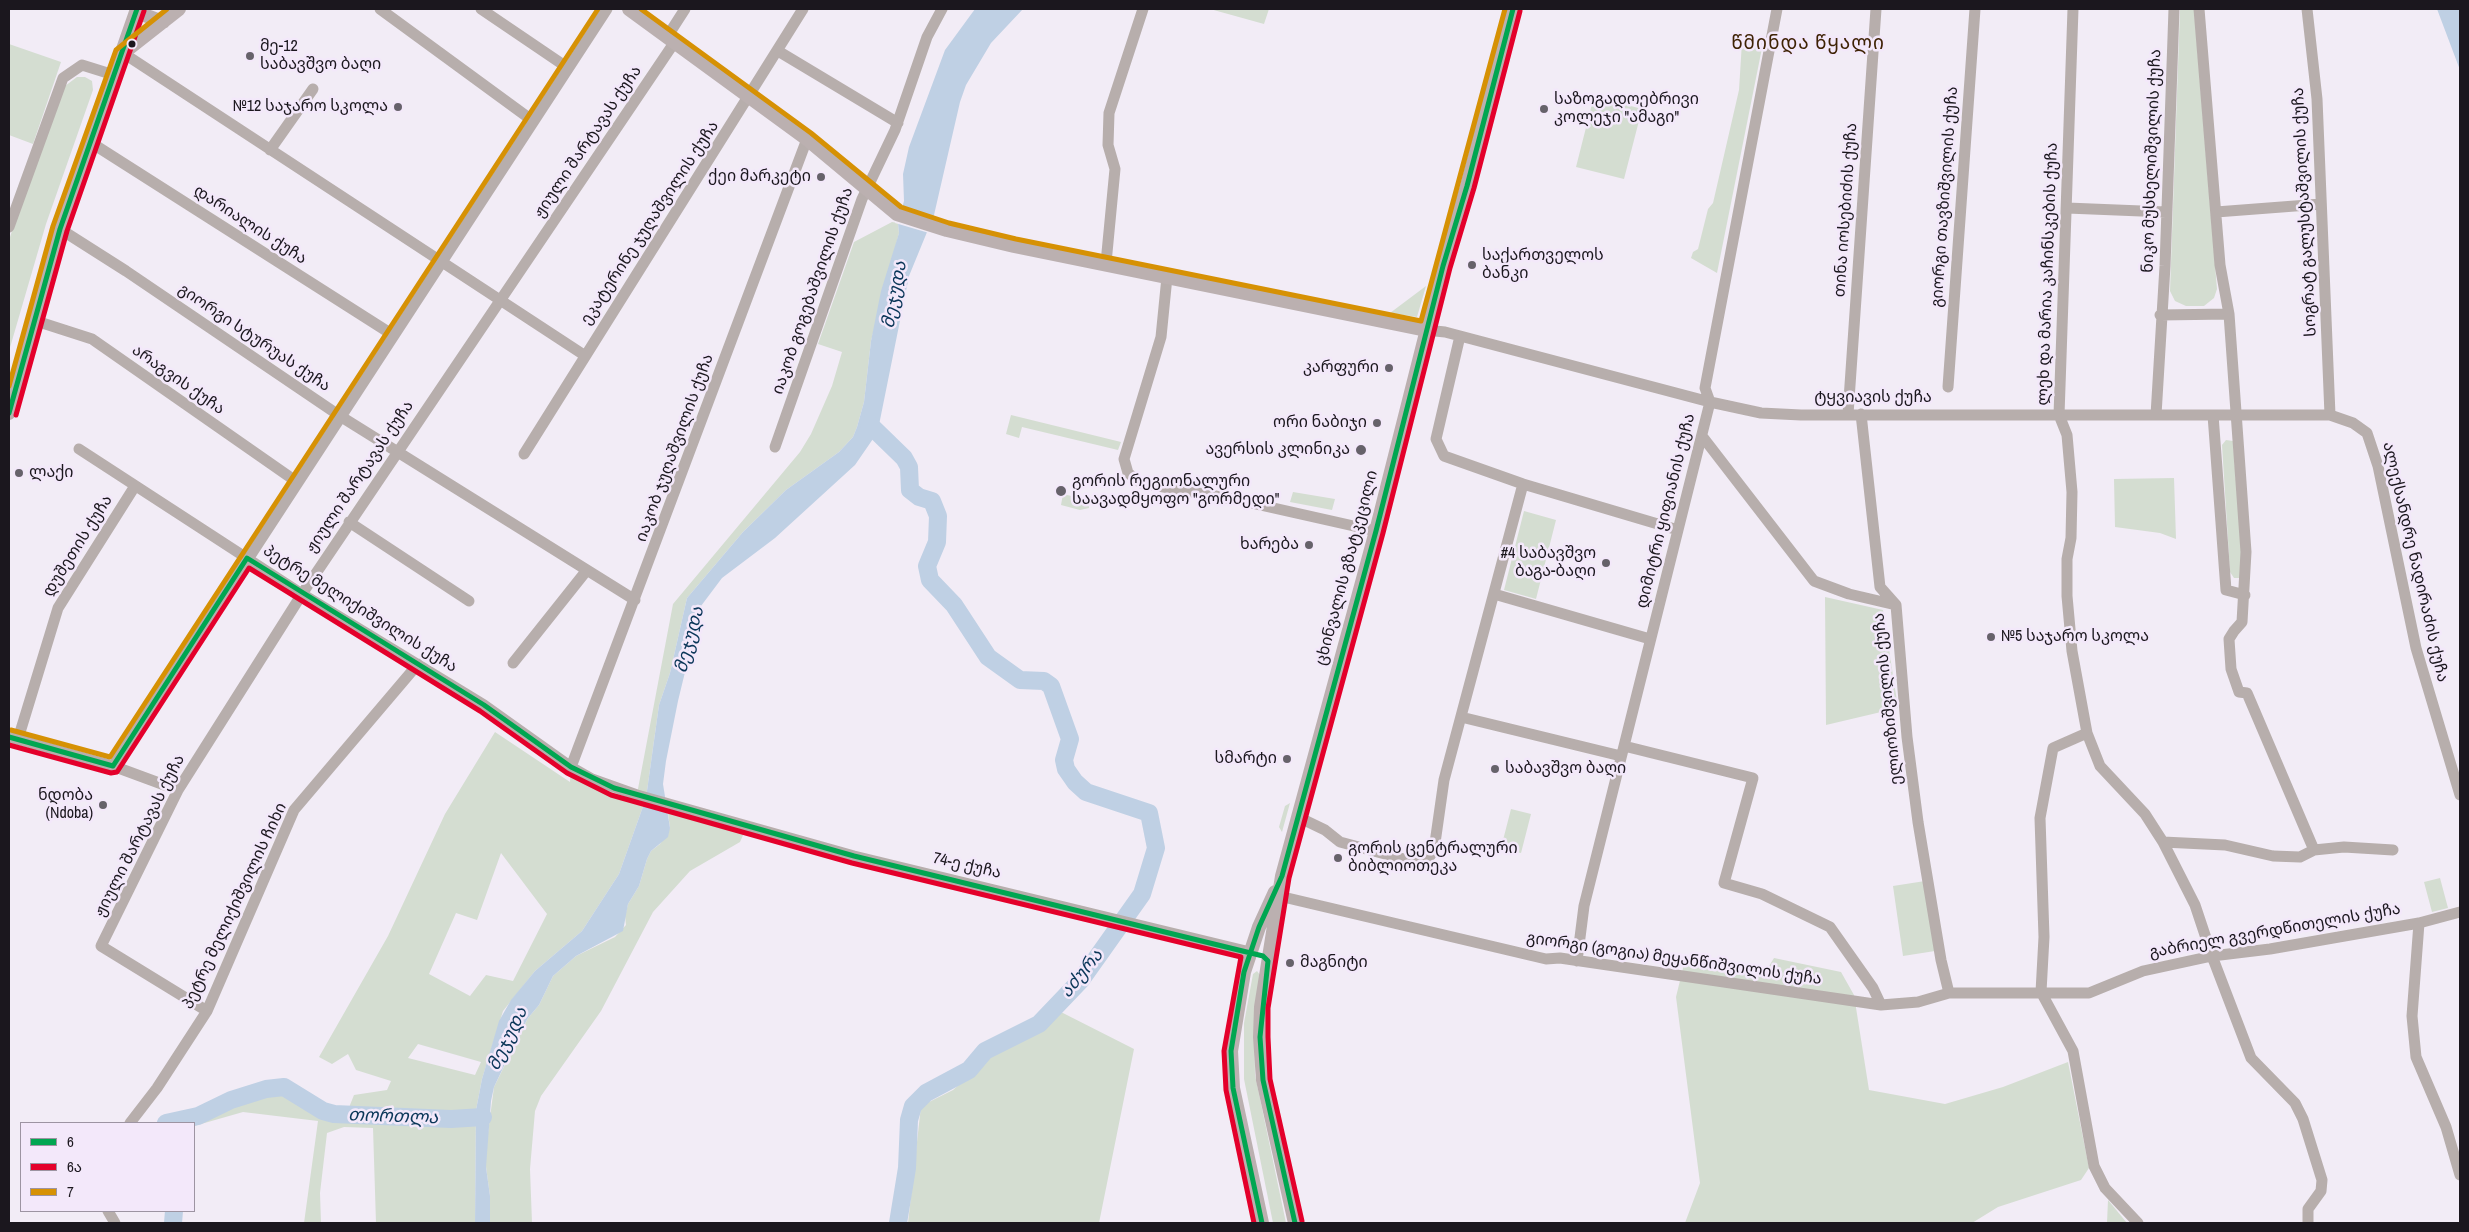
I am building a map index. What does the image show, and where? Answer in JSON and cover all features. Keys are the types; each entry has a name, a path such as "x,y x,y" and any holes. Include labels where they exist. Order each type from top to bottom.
{"main road":[{"path":"9,413 33,320 60,229 138,9 147,16 163,22"},
{"path":"123,53 179,9"},
{"path":"629,9 807,139 897,214 939,228 1014,246 1426,330"},
{"name":"ცხინვალის გზატკეცილი","path":"1295,1223 1263,1080 1260,1037 1261,1007 1282,876 1376,531 1426,330 1514,9"},
{"name":"ცხინვალის გზატკეცილი","path":"1262,1223 1233,1088 1231,1051 1244,972 1250,952 1282,876"},
{"path":"1250,952 1263,956 1268,961"}],"street":[{"path":"380,9 533,121"},
{"path":"481,9 568,68"},
{"path":"112,766 392,335 607,9"},
{"name":"ჟიული შარტავას ქუჩა","path":"207,1011 101,946 178,790 349,522 501,300 671,40 685,9"},
{"name":"ეკატერინე ჯუღაშვილის ქუჩა","path":"524,454 584,355 749,98 803,9"},
{"name":"იაკობ გოგებაშვილის ქუჩა","path":"775,447 865,189 898,122 927,37 942,9"},
{"path":"1106,264 1114,169 1108,145 1109,113 1143,9"},
{"name":"დიმიტრი ყიფიანის ქუჩა","path":"1577,961 1584,906 1710,402 1705,388 1776,9"},
{"name":"თინა იოსებიძის ქუჩა","path":"1848,414 1876,9"},
{"name":"გიორგი თავზიშვილის ქუჩა","path":"1948,387 1975,9"},
{"name":"ლეხ და მარია კაჩინსკების ქუჩა","path":"2073,9 2059,415 2067,435 2072,492 2071,538 2067,559 2067,596 2072,651 2087,733 2100,766 2145,814 2163,842 2195,905 2212,956 2251,1058 2295,1103 2303,1119 2322,1180 2321,1191 2308,1209 2308,1223"},
{"name":"ნიკო მუსხელიშვილის ქუჩა","path":"2156,415 2174,9"},
{"path":"2199,9 2220,265 2229,314 2246,552 2242,622 2229,640 2230,668 2239,692 2247,693 2314,850"},
{"name":"სოგრატ გალუსტაშვილის ქუჩა","path":"2307,9 2317,98 2330,415"},
{"path":"778,50 898,122"},
{"path":"123,53 584,355"},
{"path":"9,227 64,78 82,65 114,75"},
{"path":"270,150 313,88"},
{"name":"იაკობ ჯუღაშვილის ქუჩა","path":"572,767 807,139"},
{"name":"დარიალის ქუჩა","path":"90,142 392,335"},
{"path":"2216,212 2321,204"},
{"path":"2067,208 2166,212"},
{"name":"გიორგი სტურუას ქუჩა","path":"60,229 126,270 340,416 635,600"},
{"path":"1168,277 1161,337 1124,459 1128,473 1141,483 1238,500 1376,531"},
{"path":"2160,315 2229,314"},
{"name":"არაგვის ქუჩა","path":"33,320 92,340 297,482"},
{"name":"ტყვიავის ქუჩა","path":"1426,330 1460,336 1710,402 1761,413 2330,415"},
{"path":"1460,336 1436,439 1444,456 1523,484 1678,530"},
{"path":"1861,414 1880,586 1896,605"},
{"path":"2213,415 2226,590 2245,595"},
{"name":"ალექსანდრე ნადირაძის ქუჩა","path":"2330,415 2362,428 2367,433 2370,441 2378,466 2416,648 2460,796"},
{"name":"ელიოზიშვილის ქუჩა","path":"1702,436 1814,581 1849,594 1896,605 1907,737 1914,794 1941,960 1949,993"},
{"name":"პეტრე მელიქიშვილის ქუჩა","path":"79,449 302,594 484,705 572,767"},
{"path":"1298,817 1325,830 1340,842 1415,862 1426,862 1434,850 1444,780 1523,484"},
{"name":"დუშეთის ქუჩა","path":"13,738 58,608 135,486"},
{"path":"349,522 469,601"},
{"path":"513,663 588,570"},
{"path":"1494,594 1650,640"},
{"name":"პეტრე მელიქიშვილის ჩიხი","path":"131,1122 157,1088 207,1011 294,810 418,664"},
{"path":"1461,717 1753,778 1724,883 1762,894 1830,927 1873,988 1881,1005"},
{"path":"2087,733 2053,748 2040,818 2044,937 2041,992 2073,1051 2094,1166 2105,1188 2138,1223"},
{"path":"13,738 112,766 178,790"},
{"name":"74-ე ქუჩა","path":"572,767 614,788 854,856 1250,952"},
{"path":"2163,842 2225,844 2273,856 2300,857 2314,850 2344,847 2393,850"},
{"name":"გიორგი (გოგია) მეყანწიშვილის ქუჩა","path":"1279,896 1546,959 1577,961 1881,1005 1918,1002 1949,993"},
{"name":"გაბრიელ გვერდწითელის ქუჩა","path":"1949,993 2088,993 2143,971 2212,956 2270,949 2419,923 2460,912"},
{"path":"2419,923 2412,1016 2416,1057 2446,1127 2460,1175"},
{"path":"109,1212 115,1223"}],"shaded area":[{"path":"1210,9 1269,9 1264,24"},
{"path":"2180,9 2194,9 2217,289 2214,298 2204,306 2186,306 2175,301 2170,291"},
{"path":"1742,42 1763,43 1717,273 1691,258 1693,252 1698,249 1708,209 1713,203 1739,90"},
{"path":"9,44 61,62 33,144 9,135"},
{"path":"77,77 85,77 92,81 93,90 46,224 9,351 9,240 34,164 65,86"},
{"path":"1594,96 1642,109 1624,179 1576,167"},
{"path":"892,222 898,223 899,233 871,341 864,402 853,437 839,452 786,490 743,532 687,598 670,673 659,705 646,798 619,874 582,931 535,971 503,1011 482,1079 476,1110 475,1223 376,1223 373,1128 344,1127 327,1133 320,1193 321,1223 304,1223 318,1121 243,1112 195,1126 195,1122 171,1122 198,1116 221,1104 273,1088 284,1087 297,1095 299,1093 338,1111 348,1110 354,1095 387,1090 391,1081 356,1070 348,1054 332,1064 319,1057 388,936 445,814 495,732 570,782 571,767 637,794 673,604 800,452 811,434 832,386 842,352 818,344 854,242","holes":["501,853 547,914 513,981 486,975 470,996 429,974 456,913 477,920","418,1044 481,1062 475,1075 408,1058"]},
{"path":"1426,286 1417,317 1390,313"},
{"path":"1011,415 1121,442 1118,450 1022,427 1019,438 1006,434"},
{"path":"2226,440 2233,441 2243,572 2239,578 2234,578 2230,572 2222,445"},
{"path":"2174,478 2176,539 2160,533 2115,527 2114,479"},
{"path":"1293,492 1335,499 1332,510 1290,502"},
{"path":"1063,494 1088,500 1089,508 1080,510 1061,505"},
{"path":"1524,511 1556,520 1536,599 1504,590"},
{"path":"1825,597 1883,610 1898,708 1826,725"},
{"path":"1290,803 1282,832 1279,827 1285,806"},
{"path":"1511,809 1531,814 1521,853 1501,848"},
{"path":"668,813 744,833 740,842 690,871 653,912 601,1011 541,1096 535,1111 530,1169 532,1223 490,1223 486,1148 494,1087 528,1018 539,1005 553,976 576,956 615,937 626,925 625,916 628,904 639,886 647,859 651,851 660,844 670,828"},
{"path":"2440,878 2448,908 2432,912 2424,882"},
{"path":"1925,881 1935,951 1903,956 1893,886"},
{"path":"1774,958 1841,972 1854,995 1869,1090 1945,1104 2003,1087 2068,1062 2089,1168 2081,1180 1998,1207 1972,1223 1685,1223 1700,1183 1676,997 1685,960 1763,976"},
{"path":"1257,971 1260,975 1254,1024 1255,1075 1286,1223 1273,1223 1244,1079 1244,1023 1253,974"},
{"path":"1057,1010 1134,1049 1099,1223 908,1223 921,1106 953,1090 990,1057 1041,1029"},
{"path":"2108,1200 2127,1223 2107,1223"}],"water":[{"name":"მეჯუდა","path":"975,9 1023,9 991,43 966,85 960,102 934,215 909,276 879,425 875,436 855,465 775,538 722,578 701,606 678,701 666,761 663,784 670,828 668,837 651,851 647,859 639,886 628,904 623,931 576,956 553,976 539,1005 528,1018 513,1047 494,1087 491,1101 486,1167 490,1196 490,1223 475,1223 476,1110 482,1079 499,1021 511,1000 535,971 582,931 619,874 646,798 659,705 670,673 687,598 743,532 786,490 839,452 853,437 864,402 871,341 881,291 899,233 898,223 904,201 903,174 909,147 945,50"},
{"path":"2437,9 2460,9 2460,70"}],"pier":[{"path":"900,207 935,218 929,233 895,223"}],"waterway":[{"name":"აძურა","path":"869,424 904,458 909,467 910,490 919,497 932,501 938,516 937,542 927,566 930,580 954,605 988,657 1020,680 1044,681 1051,686 1070,739 1064,760 1066,769 1075,782 1086,792 1149,813 1156,848 1142,894 1081,980 1039,1024 985,1051 969,1070 926,1093 913,1106 909,1120 907,1168 898,1223"},
{"name":"თორთლა","path":"171,1122 198,1116 231,1100 266,1089 284,1087 323,1111 334,1114 451,1119 483,1117"},
{"name":"თორთლა","path":"173,1223 174,1212"}],"transit line":[{"name":"6","path":"9,413 60,229 137,9"},
{"name":"7","path":"9,386 53,226 116,50 167,9"},
{"name":"7","path":"11,730 110,757 598,9"},
{"name":"7","path":"641,9 811,133 901,207 949,223 1016,239 1421,321 1505,9"},
{"name":"6","path":"1262,1223 1233,1088 1231,1051 1244,972 1259,927 1282,876 1376,531 1443,266 1467,186 1513,9"},
{"name":"6ა","path":"16,415 67,231 144,11"},
{"name":"6ა","path":"1302,1221 1270,1079 1268,1037 1268,1008 1289,878 1383,533 1450,268 1474,188 1520,11"},
{"name":"6","path":"9,737 113,766 247,558 484,705 571,767 614,788 854,856 1263,956 1268,961 1260,1037 1263,1080 1295,1223"},
{"name":"6ა","path":"9,745 111,773 117,772 249,568 480,711 567,773 611,795 852,863 1241,957 1224,1051 1226,1090 1254,1223"}],"place":[{"name":"მე-12 საბავშვო ბაღი","path":"250,56"},
{"name":"№12 საჯარო სკოლა","path":"398,107"},
{"name":"საზოგადოებრივი კოლეჯი \"ამაგი\"","path":"1544,109"},
{"name":"ქეი მარკეტი","path":"821,177"},
{"name":"საქართველოს ბანკი","path":"1472,265"},
{"name":"კარფური","path":"1389,368"},
{"name":"ორი ნაბიჯი","path":"1377,423"},
{"name":"ავერსის კლინიკა","path":"1361,450"},
{"name":"ლაქი","path":"19,473"},
{"name":"გორის რეგიონალური საავადმყოფო \"გორმედი\"","path":"1061,491"},
{"name":"ხარება","path":"1309,545"},
{"name":"#4 საბავშვო ბაგა-ბაღი","path":"1606,563"},
{"name":"№5 საჯარო სკოლა","path":"1991,637"},
{"name":"სმარტი","path":"1287,759"},
{"name":"საბავშვო ბაღი","path":"1495,769"},
{"name":"ნდობა (Ndoba)","path":"103,805"},
{"name":"გორის ცენტრალური ბიბლიოთეკა","path":"1338,858"},
{"name":"მაგნიტი","path":"1290,963"}],"district":[{"name":"წმინდა წყალი","path":"1808,44"}]}
